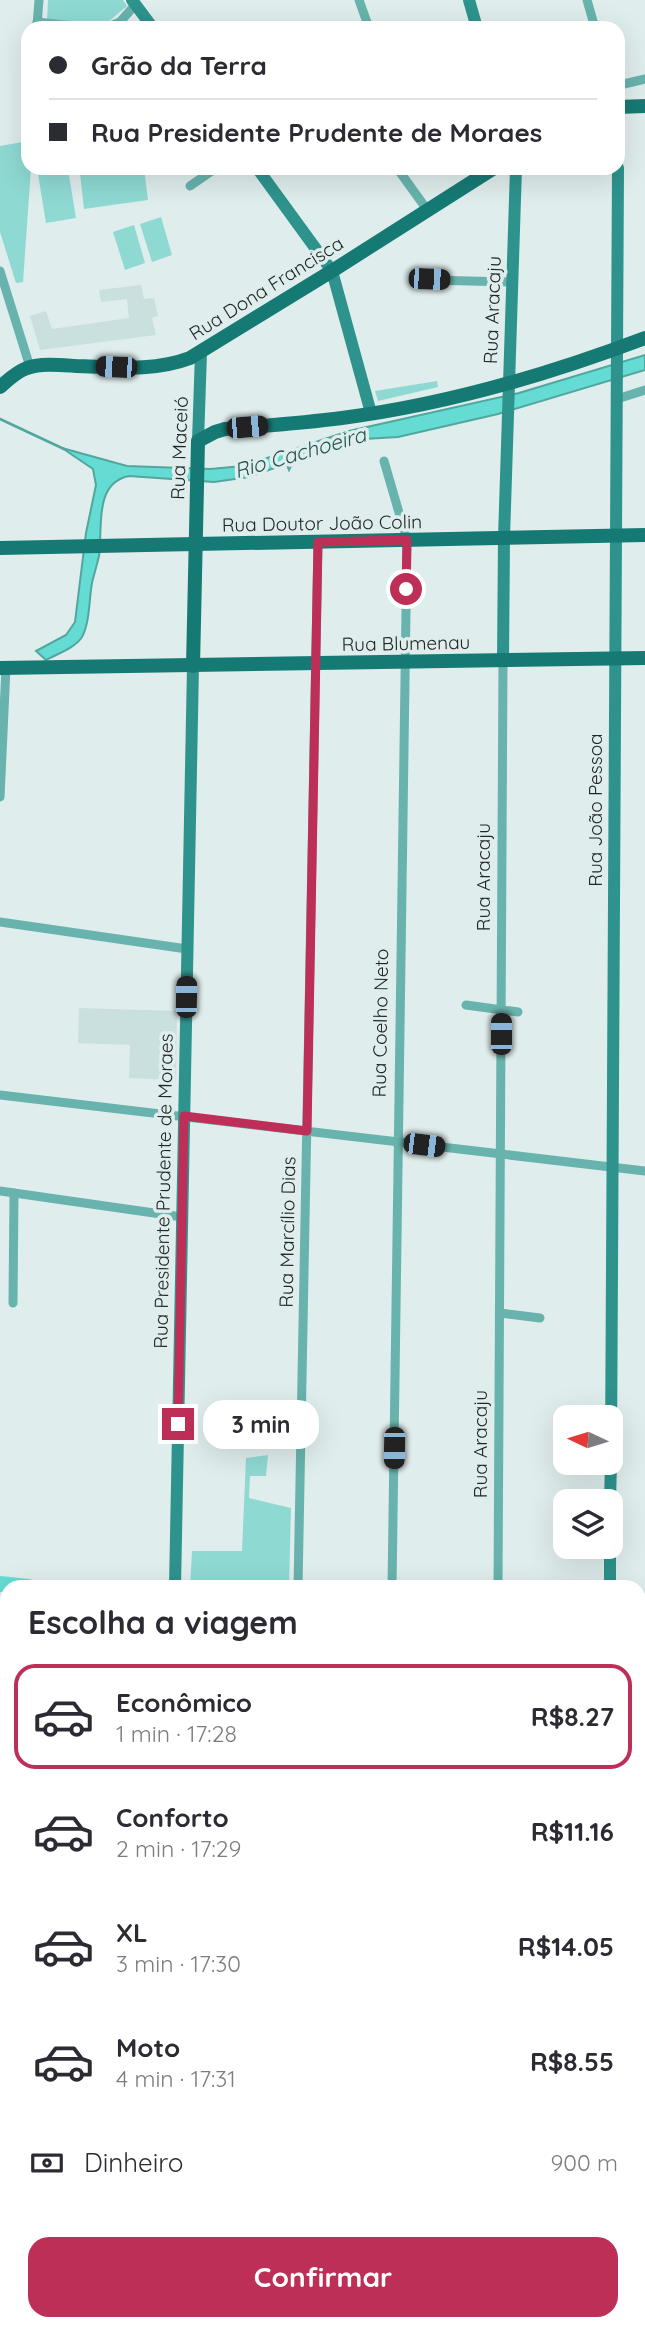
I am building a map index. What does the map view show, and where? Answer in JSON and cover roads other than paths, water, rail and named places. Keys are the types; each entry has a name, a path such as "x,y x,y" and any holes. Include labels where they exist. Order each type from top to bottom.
{"main road":[{"path":"625,107 645,106"},
{"name":"Rua Dona Francisca","path":"30,367 46,365 139,368 180,361 201,352 483,175"},
{"path":"198,441 225,429 371,414 509,389 617,354 645,338"},
{"path":"0,387 15,374 30,367"},
{"name":"Rua Maceió","path":"195,544 198,441"},
{"name":"Rua Doutor João Colin","path":"0,548 645,535"},
{"name":"Rua Presidente Prudente de Moraes","path":"193,666 195,544"},
{"name":"Rua Blumenau","path":"3,668 645,658"}],"street":[{"path":"37,21 39,0"},
{"path":"359,0 366,21"},
{"path":"469,0 475,21"},
{"path":"587,0 593,21"},
{"path":"121,21 134,3 148,21"},
{"path":"625,84 645,79"},
{"path":"190,186 206,175"},
{"path":"262,175 332,271 371,414"},
{"path":"402,175 428,211"},
{"name":"Rua Aracaju","path":"498,1580 504,538 516,175"},
{"name":"Rua João Pessoa","path":"611,1405 618,175"},
{"path":"0,271 30,367"},
{"path":"429,279 512,282"},
{"name":"Rua Maceió","path":"198,441 201,352"},
{"path":"617,399 645,390"},
{"name":"Rua Coelho Neto","path":"384,461 407,540 392,1580"},
{"name":"Rua Marcílio Dias","path":"298,1580 318,542"},
{"name":"Rua Presidente Prudente de Moraes","path":"175,1580 193,666"},
{"path":"0,797 3,668"},
{"path":"0,922 187,948"},
{"path":"466,1005 519,1012"},
{"path":"0,1095 645,1171"},
{"path":"0,1191 182,1217"},
{"path":"13,1303 14,1193"},
{"path":"500,1313 540,1318"},
{"path":"610,1559 610,1580"}],"water":[{"name":"Rio Cachoeira","path":"645,355 645,370 498,414 398,437 364,439 293,462 289,470 287,465 283,465 249,477 214,482 129,476 118,480 110,488 102,509 99,556 92,583 87,624 82,637 70,648 46,660 36,651 66,635 75,622 86,533 96,485 93,469 62,448 127,466 210,469 243,466 349,431 519,393"}],"waterway":[{"path":"0,419 64,449"}]}
